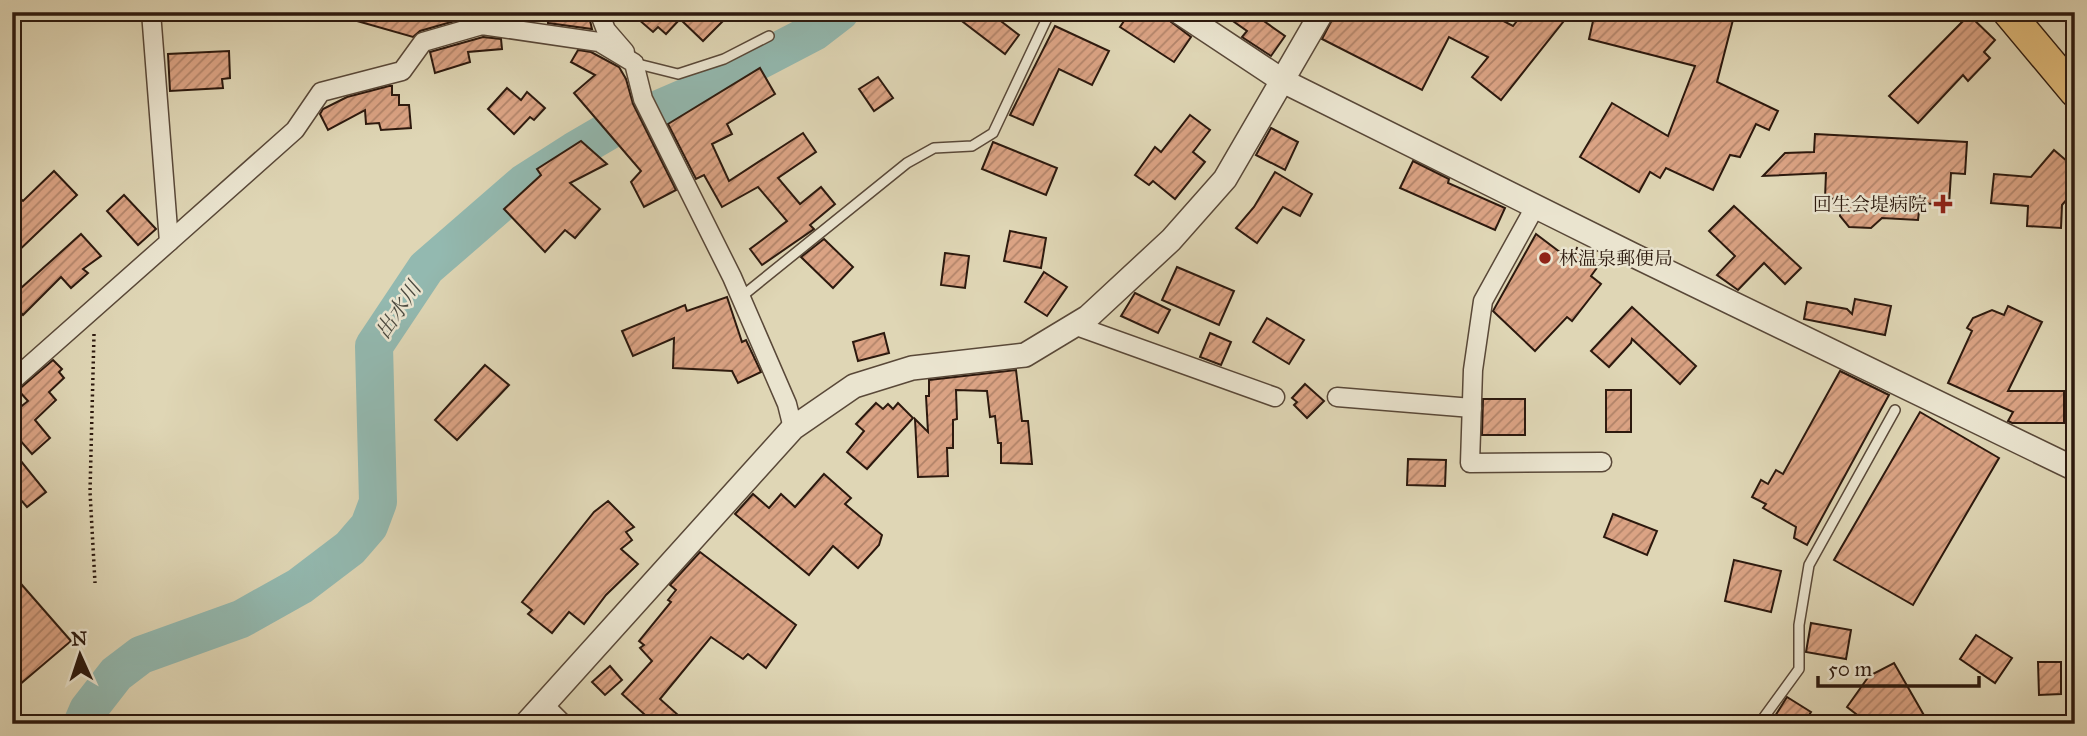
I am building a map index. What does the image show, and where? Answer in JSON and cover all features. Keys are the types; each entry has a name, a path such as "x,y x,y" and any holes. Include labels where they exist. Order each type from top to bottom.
{"highway":[{"path":"2008,12 2075,92"}],"street":[{"path":"151,12 169,242"},
{"path":"599,12 606,30 634,63 643,99 741,297 787,404 793,428"},
{"path":"1180,12 1283,81 1535,207 2075,469"},
{"path":"526,724 793,428 854,386 912,368 1025,355 1088,317 1171,240 1225,179 1322,12"},
{"path":"12,382 295,130 321,92 402,71 423,42 482,25 599,42 634,63"},
{"path":"1535,207 1483,301 1473,370 1470,463 1602,462"},
{"path":"1074,325 1275,397"},
{"path":"1338,397 1472,408"},
{"path":"543,704 563,724"}],"lane":[{"path":"741,297 907,163 934,148 972,146 993,133 1051,12"},
{"path":"634,63 678,74 724,59 769,36"},
{"path":"1759,724 1799,669 1799,625 1809,565 1895,410"}],"path":[{"path":"94,307 90,492 95,583"}],"building":[{"path":"344,12 534,12 535,15 522,19 479,14 420,31 413,37 343,17"},
{"path":"547,12 588,12 592,29 548,23"},
{"path":"630,12 732,12 703,41 680,19 666,34 658,27 653,32"},
{"path":"950,12 989,12 1019,35 1005,54"},
{"path":"1130,12 1158,12 1191,37 1174,62 1120,27"},
{"path":"1220,12 1251,12 1285,36 1271,56 1242,37 1247,31"},
{"path":"1336,12 1486,12 1513,26 1524,12 1571,12 1501,100 1472,77 1488,57 1449,37 1422,90 1322,39"},
{"path":"1595,12 1735,12 1717,82 1778,111 1769,130 1756,124 1740,157 1730,155 1713,190 1666,168 1660,178 1650,172 1639,192 1580,157 1612,103 1668,136 1695,66 1589,39"},
{"path":"1969,15 1995,40 1984,52 1990,58 1968,81 1963,75 1918,123 1889,96"},
{"path":"1055,26 1109,51 1092,85 1059,69 1033,125 1010,115"},
{"path":"483,37 501,39 502,49 468,52 470,62 435,73 430,52"},
{"path":"578,50 591,52 619,67 626,79 633,104 676,190 644,207 631,182 641,171 574,93 595,75 571,62"},
{"path":"229,51 230,78 222,79 223,88 170,91 168,54"},
{"path":"760,68 775,94 727,124 732,134 712,144 729,181 803,133 816,152 778,178 800,204 821,187 835,204 810,225 814,229 762,265 750,249 787,221 758,187 722,207 704,175 696,179 668,124"},
{"path":"878,77 893,98 874,111 859,89"},
{"path":"392,86 392,95 399,95 399,105 409,105 411,128 381,130 379,123 366,124 365,110 328,130 320,114 323,109 347,97"},
{"path":"507,88 521,100 527,92 545,108 534,120 530,117 514,134 488,109"},
{"path":"1190,115 1210,130 1193,152 1205,162 1175,199 1153,181 1149,185 1135,175 1155,147 1161,152"},
{"path":"1271,128 1298,142 1285,170 1256,155"},
{"path":"1815,134 1967,142 1965,174 1951,173 1949,205 1920,203 1918,220 1882,218 1871,228 1849,227 1840,216 1841,199 1825,198 1826,173 1763,176 1785,153 1814,152"},
{"path":"581,141 607,164 570,183 600,209 575,238 565,230 545,252 504,209 541,175 537,169"},
{"path":"993,142 1057,168 1046,195 982,169"},
{"path":"2054,150 2075,168 2075,190 2062,205 2061,228 2027,226 2028,206 1991,203 1994,174 2031,177"},
{"path":"1413,161 1449,179 1448,183 1505,208 1495,230 1400,188"},
{"path":"54,171 77,195 12,257 12,191 23,201"},
{"path":"1275,172 1312,194 1300,216 1283,207 1257,243 1236,228 1254,207"},
{"path":"124,195 156,229 138,245 107,211"},
{"path":"1734,206 1801,268 1785,284 1764,263 1738,290 1717,275 1735,256 1709,231"},
{"path":"1010,231 1046,238 1041,268 1004,261"},
{"path":"81,234 101,256 83,269 88,273 71,288 61,277 23,315 12,304 12,278 21,288"},
{"path":"1536,234 1569,259 1577,248 1599,265 1591,276 1601,284 1572,321 1567,317 1535,351 1493,311"},
{"path":"824,239 853,267 833,288 801,257"},
{"path":"945,253 969,256 965,288 941,285"},
{"path":"1177,267 1234,291 1219,325 1162,300"},
{"path":"1044,272 1067,287 1047,316 1025,302"},
{"path":"1135,293 1170,310 1158,333 1121,316"},
{"path":"727,297 742,342 746,340 761,372 738,383 732,371 673,368 674,338 633,356 622,331 685,305 687,311"},
{"path":"1855,299 1891,306 1885,335 1804,319 1807,302 1847,309 1852,314"},
{"path":"2008,306 2042,322 2008,391 2064,391 2064,423 2012,423 2008,421 2013,412 1948,383 1972,331 1967,328 1973,318 1992,310 2004,315"},
{"path":"1632,307 1696,366 1680,384 1632,339 1609,367 1591,351"},
{"path":"1267,318 1304,340 1289,364 1253,342"},
{"path":"884,333 889,353 858,361 853,342"},
{"path":"1210,333 1231,342 1221,365 1200,357"},
{"path":"53,360 62,369 59,372 64,378 49,392 56,400 35,420 50,438 32,454 12,431 12,414 28,401 18,390"},
{"path":"485,365 509,385 457,440 435,420"},
{"path":"1016,370 1022,421 1028,421 1032,464 1001,463 1001,443 998,443 995,416 990,417 987,391 956,390 957,419 953,420 953,448 947,448 948,476 918,477 915,419 928,432 926,396 929,396 929,380"},
{"path":"1840,371 1889,395 1807,545 1794,538 1796,527 1763,508 1766,504 1752,497 1761,480 1768,484 1776,470 1783,474"},
{"path":"1305,384 1324,401 1307,418 1294,405 1297,402 1292,398"},
{"path":"1606,390 1631,390 1631,432 1606,432"},
{"path":"1483,399 1525,399 1525,435 1482,435"},
{"path":"876,403 883,409 888,404 893,409 898,403 913,418 867,469 847,452 864,431 856,424"},
{"path":"1920,412 1999,458 1913,605 1834,560"},
{"path":"12,450 46,492 27,507 21,500 12,507"},
{"path":"1408,459 1446,460 1445,486 1407,485"},
{"path":"824,474 851,498 845,504 882,535 879,545 858,568 833,546 809,575 735,514 753,494 769,508 781,494 795,507"},
{"path":"608,501 634,527 626,532 632,540 621,549 638,564 606,595 584,624 569,612 552,633 528,614 532,610 522,602 594,512"},
{"path":"1613,514 1657,531 1647,555 1604,537"},
{"path":"700,552 796,625 766,668 748,654 743,659 711,637 660,699 688,724 655,724 622,694 652,661 640,648 644,645 639,641 671,602 668,600 676,590 670,585"},
{"path":"1734,560 1781,571 1771,612 1725,601"},
{"path":"22,585 71,641 12,691 12,593"},
{"path":"1811,623 1851,630 1846,659 1806,652"},
{"path":"1976,635 2012,658 1995,683 1960,659"},
{"path":"2038,662 2061,662 2061,694 2039,695"},
{"path":"1894,663 1929,724 1849,724 1856,714 1847,707 1869,676"},
{"path":"610,666 622,680 605,695 592,682"},
{"path":"1787,697 1811,712 1803,724 1770,724"}],"waterway":[{"name":"出水川","path":"82,724 88,710 116,674 141,655 241,619 300,586 350,548 369,526 378,502 374,346 426,268 524,183 574,151 610,130 703,90 814,32 840,12"}],"place":[{"name":"回生会堤病院","path":"1943,204"},
{"name":"林温泉郵便局","path":"1545,258"}]}
